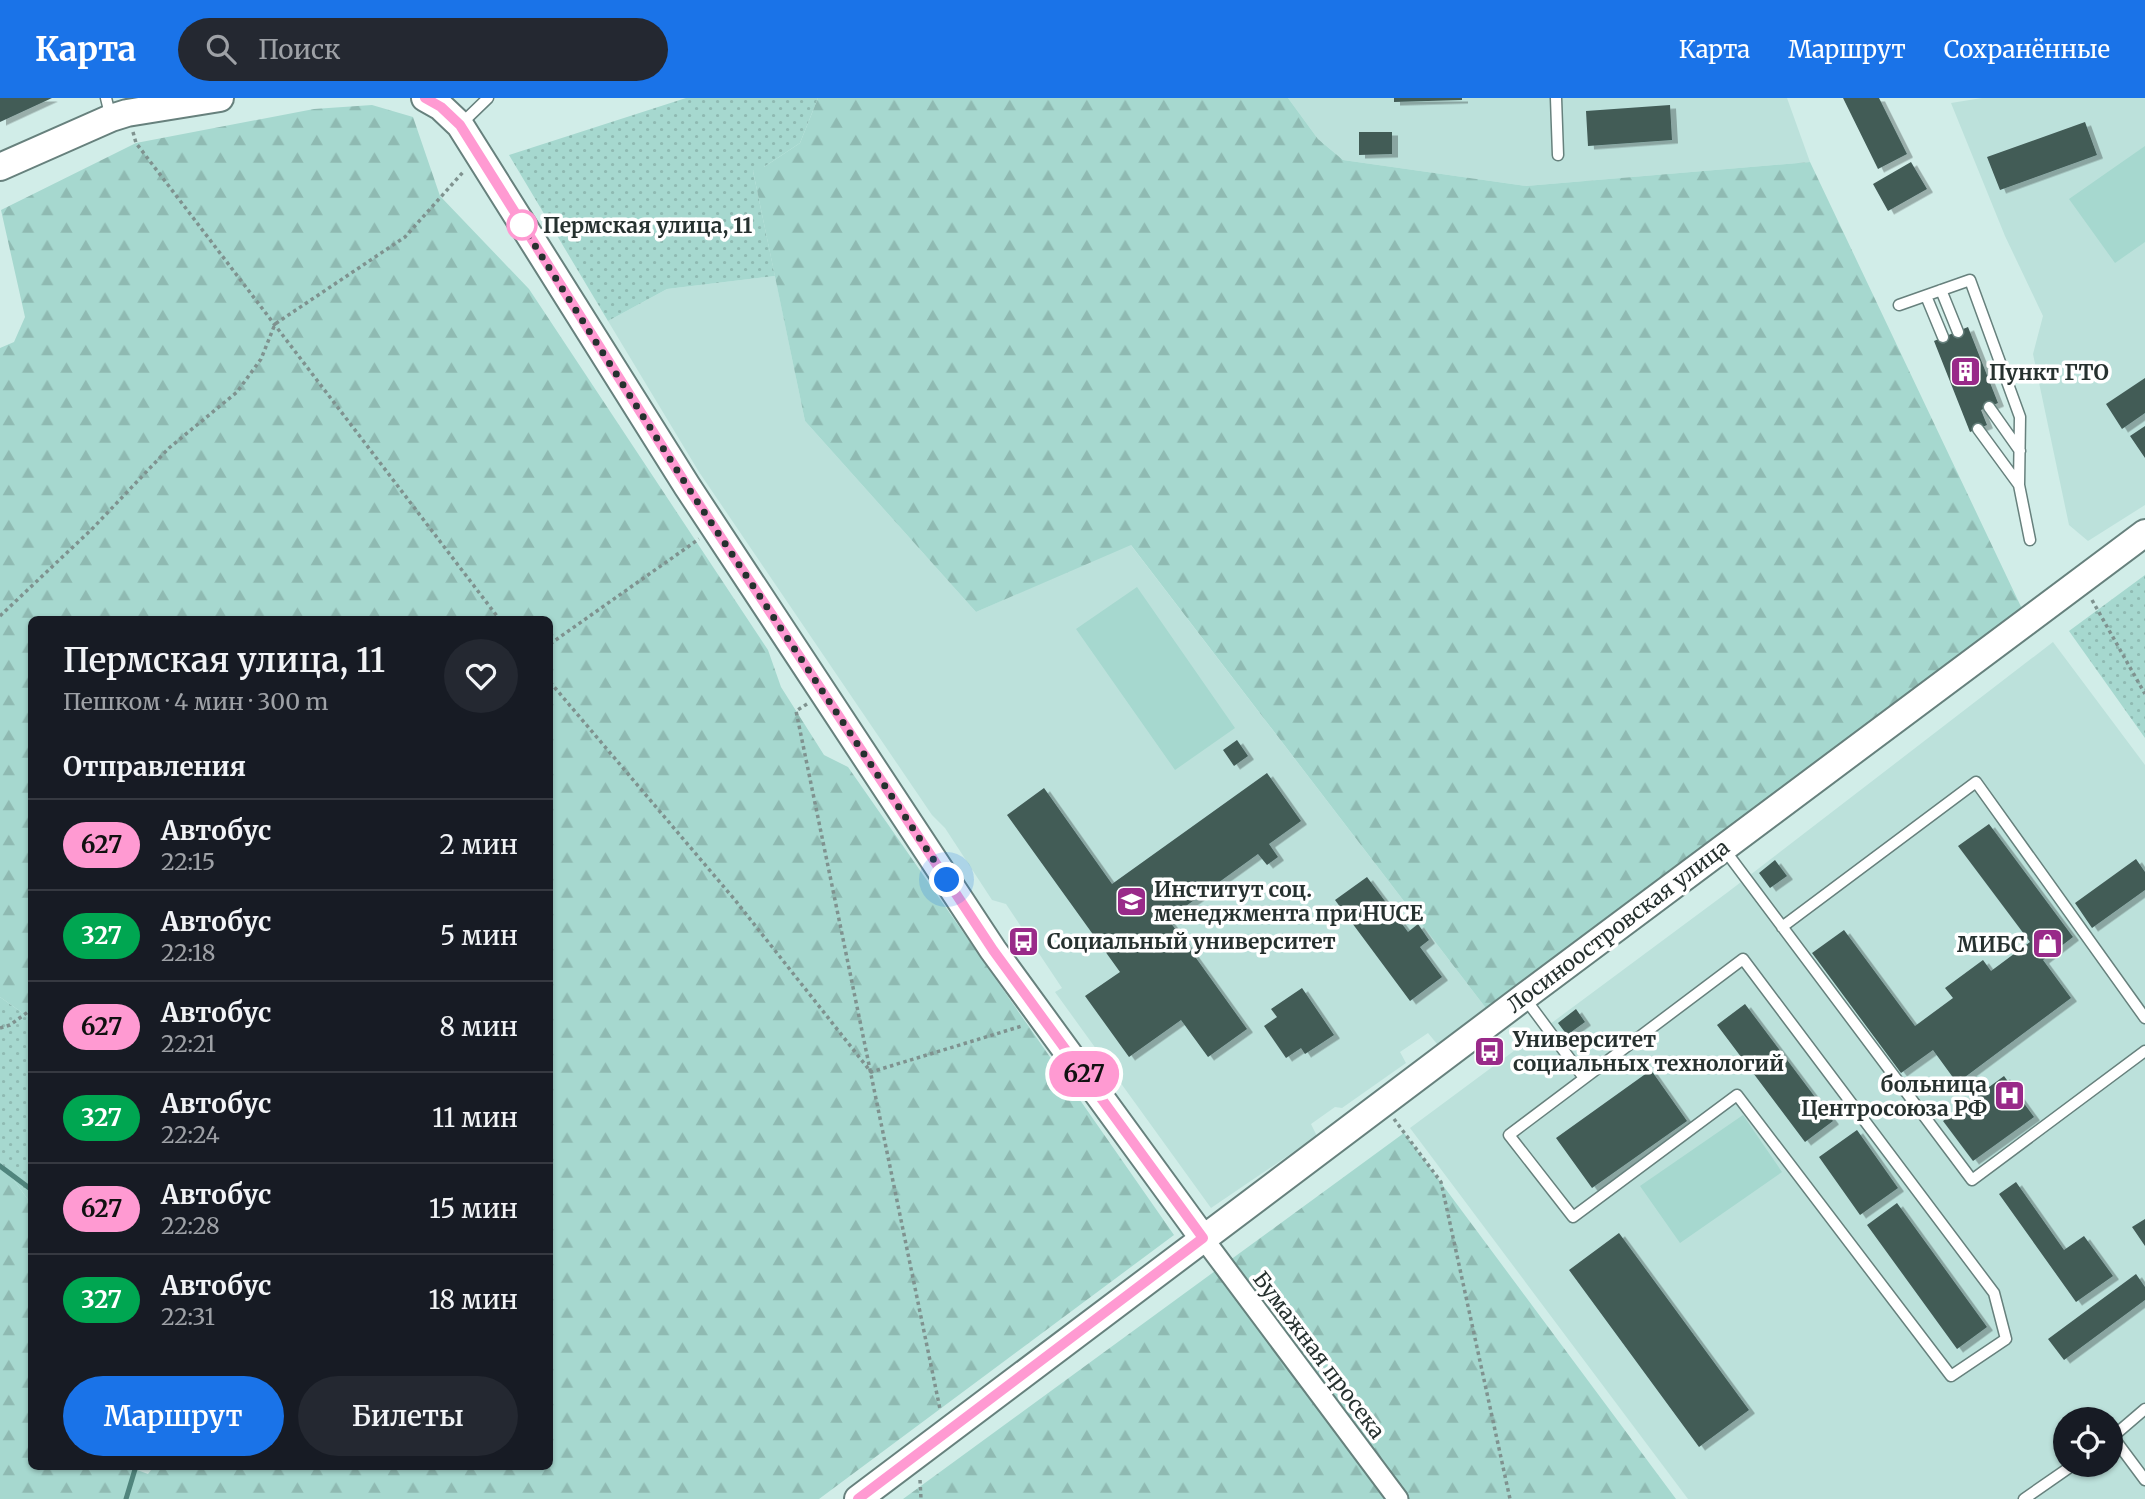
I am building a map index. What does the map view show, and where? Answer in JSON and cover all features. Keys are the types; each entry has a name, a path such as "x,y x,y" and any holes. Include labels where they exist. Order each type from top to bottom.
{"street":[{"path":"0,167 109,108 127,113 220,98"},
{"path":"425,98 441,107 460,125 716,529 993,950 1203,1238"},
{"name":"Лосиноостровская улица","path":"858,1499 2145,533"},
{"name":"Бумажная просека","path":"1203,1238 1398,1499"}],"lane":[{"path":"460,125 488,98"},
{"path":"1556,98 1558,155"},
{"path":"1899,305 1970,280 2020,417 2018,485 2030,540"},
{"path":"1941,290 1958,331"},
{"path":"1926,296 1943,337"},
{"path":"1989,407 2020,451"},
{"path":"1978,429 2018,485"},
{"path":"1782,927 1976,782 2145,1018"},
{"path":"1723,848 1972,1180 2145,1051"},
{"path":"1743,960 1994,1293 2006,1339 1951,1376 1737,1095 1573,1217 1509,1135 1584,1078 1743,960"},
{"path":"1524,997 1584,1078"},
{"path":"2123,1428 2145,1409"},
{"path":"2123,1452 2145,1480"},
{"path":"2024,1499 2056,1477"}],"path":[{"path":"136,143 497,616"},
{"path":"0,617 92,529 169,449 237,392 261,359 275,324 405,237 467,168 477,152"},
{"path":"553,642 716,529"},
{"path":"2081,580 2145,694"},
{"path":"553,686 735,900 870,1072"},
{"path":"824,693 796,710 940,1409"},
{"path":"0,1028 10,1025 28,1012"},
{"path":"870,1072 1044,1020"},
{"path":"1383,1104 1441,1182 1510,1499"}],"shaded area":[{"path":"1288,98 1787,98 1810,162 1526,186 1343,160 1318,139"},
{"path":"1982,98 2145,98 2145,505 2088,541 2069,525 2033,354 2043,316 2005,236 1951,103"},
{"path":"775,276 805,421 976,612 1130,544 1492,1016 1442,1050 1428,1033 1400,1052 1406,1063 1342,1108 1335,1107 1311,1124 1317,1136 1211,1208 1055,992 1062,988 1006,904 992,900 945,828 932,815 699,472 608,321 667,289"},
{"path":"2053,642 2145,765 2145,1499 1688,1499 1410,1128 1728,892"}],"green space":[{"path":"686,98 818,98 800,143 764,167 753,171 775,276 667,289 608,321 509,155"},
{"path":"818,98 1288,98 1318,139 1343,160 1526,186 1810,162 2024,613 1492,1016 1131,545 976,612 805,421 753,171 759,165 764,167 800,143"},
{"path":"372,105 413,117 440,196 529,289 768,650 781,687 824,755 848,767 1174,1235 819,1499 0,1499 0,1161 28,1200 28,1470 137,1470 148,1474 151,1470 553,1470 553,616 28,616 28,1017 0,997 0,348 14,342 25,317 1,210 136,143 314,109"},
{"path":"2145,146 2145,242 2115,263 2069,199"},
{"path":"2145,575 2145,738 2069,631"},
{"path":"1137,587 1235,728 1175,770 1076,629"},
{"path":"0,997 28,1017 28,1200 0,1161"},
{"path":"1743,1115 1782,1172 1680,1243 1640,1186"},
{"path":"1404,1133 1676,1499 903,1499"}],"building":[{"path":"0,98 52,98 0,122"},
{"path":"1394,98 1462,98 1462,100 1394,102"},
{"path":"1843,98 1879,98 1907,154 1878,169"},
{"path":"1670,105 1672,140 1588,146 1586,111"},
{"path":"2085,122 2097,155 2000,190 1987,157"},
{"path":"1359,132 1392,132 1392,154 1359,155"},
{"path":"1911,162 1927,189 1888,211 1873,184"},
{"name":"Пункт ГТО","path":"1968,327 1998,403 1981,410 1987,425 1970,432 1934,341"},
{"path":"2145,378 2145,413 2122,429 2106,404"},
{"path":"2145,426 2145,458 2130,436"},
{"path":"1237,740 1248,756 1234,766 1223,750"},
{"name":"Институт соц. менеджмента при HUCE","path":"1267,773 1301,821 1269,844 1278,857 1267,865 1258,854 1168,919 1247,1029 1208,1057 1181,1020 1129,1057 1085,996 1120,972 1007,815 1044,788 1112,884"},
{"path":"1989,824 2073,937 2043,960 2071,998 1957,1083 1933,1050 1901,1073 1812,953 1844,930 1915,1026 1953,998 1945,988 1983,960 1991,971 2030,942 1958,846"},
{"path":"2136,859 2145,872 2145,890 2092,928 2075,903"},
{"path":"1775,860 1787,876 1770,888 1759,873"},
{"path":"1367,877 1408,932 1418,924 1429,940 1420,947 1442,977 1410,1001 1335,900"},
{"path":"1302,988 1334,1035 1305,1054 1301,1048 1286,1058 1264,1026 1277,1017 1271,1009"},
{"path":"1745,1004 1833,1121 1805,1142 1717,1025"},
{"path":"1576,1009 1585,1022 1567,1035 1558,1023"},
{"path":"1651,1070 1687,1121 1592,1188 1556,1138"},
{"path":"2004,1076 2034,1117 1973,1161 1943,1121"},
{"path":"1857,1130 1898,1188 1860,1215 1819,1157"},
{"path":"2016,1182 2064,1250 2084,1236 2113,1276 2076,1302 1999,1194"},
{"path":"1897,1203 1987,1327 1957,1349 1867,1225"},
{"path":"2145,1219 2145,1246 2132,1227"},
{"path":"1619,1233 1749,1410 1699,1447 1569,1270"},
{"path":"2136,1274 2145,1287 2145,1300 2064,1360 2048,1339"}],"waterway":[{"path":"0,1166 28,1187"},
{"path":"126,1499 135,1470"}],"bus line":[{"name":"627","path":"425,98 441,107 460,125 687,486 993,950 1203,1238 858,1499"}],"place":[{"name":"Пермская улица, 11","path":"522,225"},
{"name":"Пункт ГТО","path":"1966,372"},
{"name":"Институт соц. менеджмента при HUCE","path":"1131,901"},
{"name":"Социальный университет","path":"1024,941"},
{"name":"МИБС","path":"2048,944"},
{"name":"Университет социальных технологий","path":"1490,1051"},
{"name":"больница Центросоюза РФ","path":"2010,1096"}],"route":[{"path":"522,225 687,486 947,880"}]}
